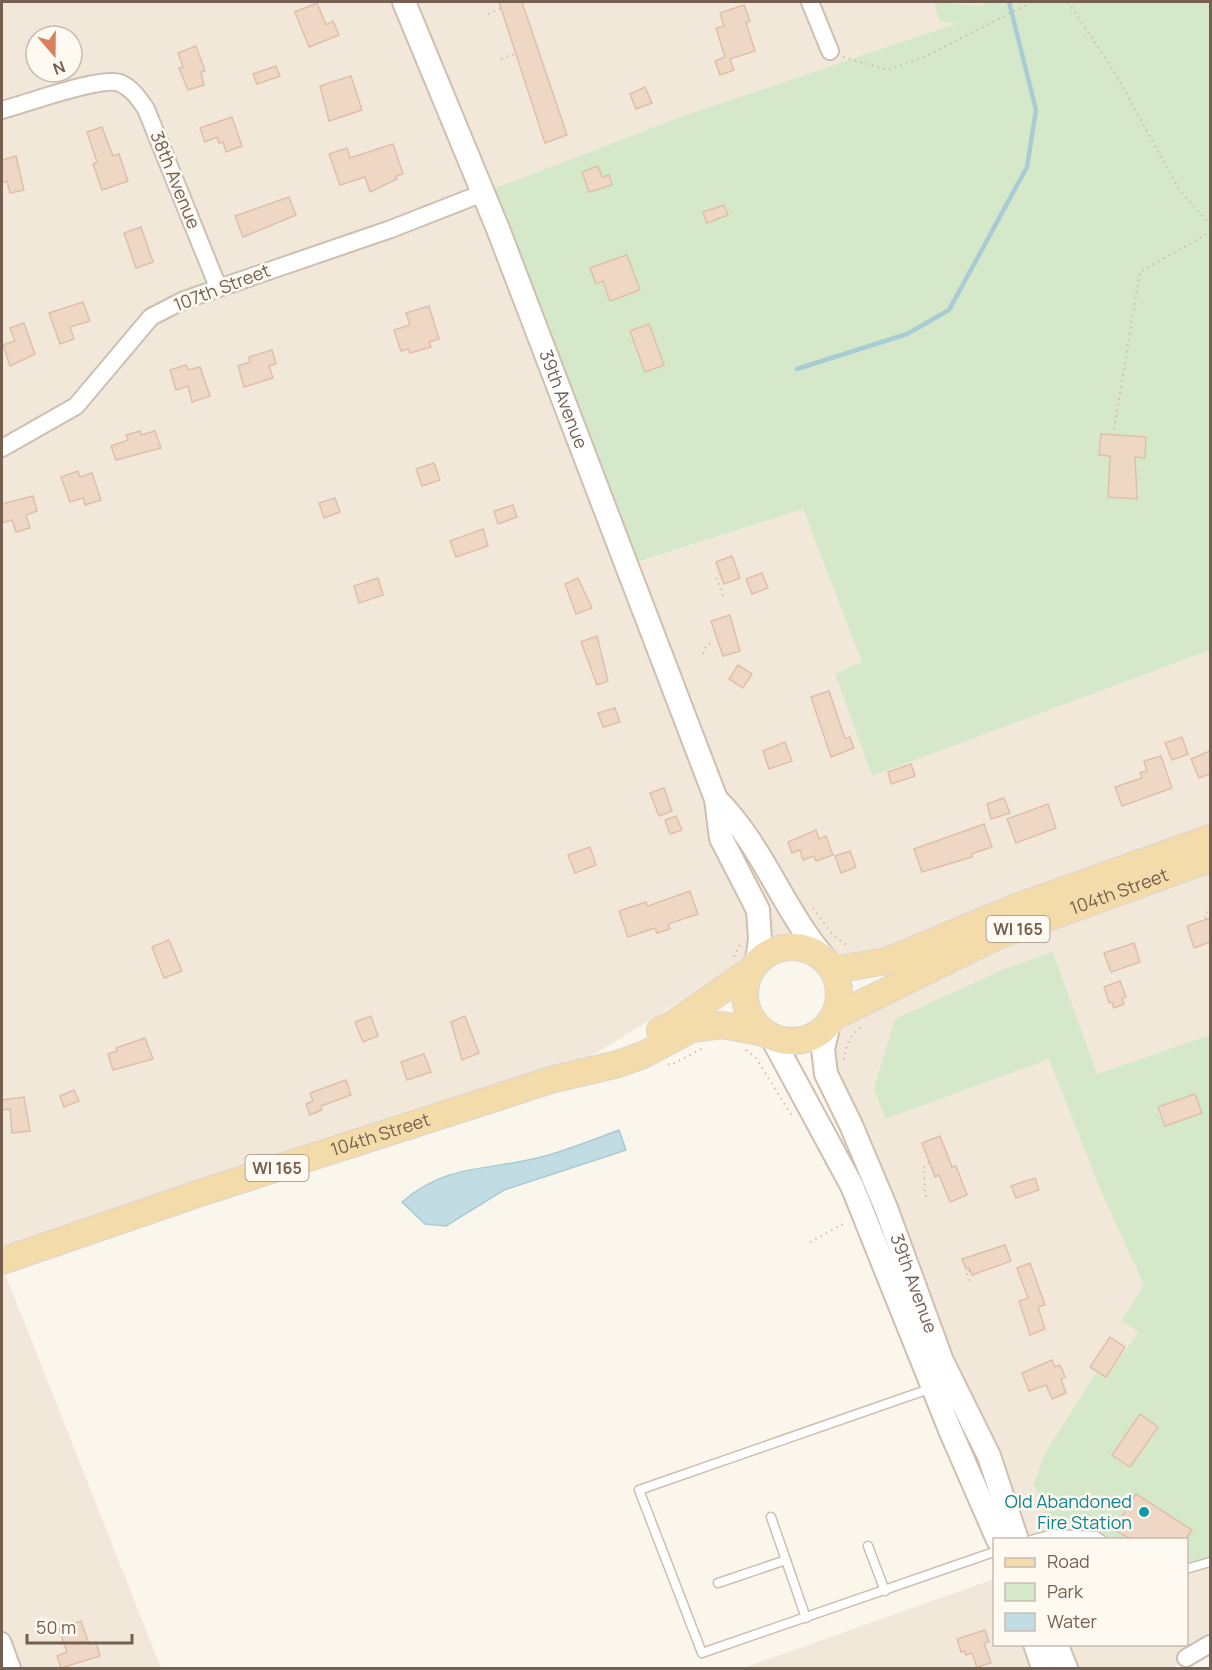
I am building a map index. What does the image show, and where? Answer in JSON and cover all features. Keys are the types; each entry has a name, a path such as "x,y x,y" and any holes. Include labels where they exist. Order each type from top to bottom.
{"main road":[{"name":"39th Avenue","path":"404,2 483,193 717,799 721,838 758,910 760,939 745,965"},
{"name":"39th Avenue","path":"717,799 735,818 804,935 830,966"},
{"name":"104th Street","path":"830,966 852,969 887,961 1014,908 1210,838"},
{"name":"104th Street","path":"831,1021 997,936 1210,859"},
{"name":"WI 165","path":"745,965 777,949 800,947 815,952 830,966"},
{"path":"745,965 744,997 747,1011 768,1035"},
{"name":"104th Street","path":"554,1079 673,1024 745,965"},
{"path":"830,966 839,985 839,1001 831,1021"},
{"name":"39th Avenue","path":"831,1021 823,1049 825,1074 851,1125 886,1208 942,1361 989,1456 1017,1538"},
{"name":"WI 165","path":"768,1035 787,1041 802,1040 817,1035 831,1021"},
{"name":"104th Street","path":"2,1261 200,1193 554,1079 626,1061 692,1029 722,1025 768,1035"},
{"name":"39th Avenue","path":"768,1035 834,1148 864,1216 933,1388 999,1538"},
{"path":"864,1216 886,1208"},
{"path":"1036,1646 1043,1668"},
{"path":"1057,1646 1066,1668"}],"street":[{"path":"810,2 830,51"},
{"name":"38th Avenue","path":"2,110 100,82 118,82 133,91 146,109 218,287"},
{"name":"107th Street","path":"2,448 76,406 151,317 183,300 391,229 483,193"},
{"path":"2,1641 12,1668"},
{"path":"1186,1658 1210,1644"}],"lane":[{"path":"933,1388 639,1491 702,1653 993,1552"},
{"path":"771,1517 806,1618"},
{"path":"1035,1538 1053,1534 1100,1538"},
{"path":"868,1546 885,1591"},
{"path":"718,1583 786,1560"},
{"path":"1188,1568 1210,1562"}],"path":[{"path":"830,51 855,62 888,70 922,58 1008,12 1032,2"},
{"path":"1068,2 1114,71 1178,188 1210,225"},
{"path":"488,14 501,8"},
{"path":"501,59 517,53"},
{"path":"1114,429 1140,272 1210,232"},
{"path":"720,575 716,577 723,596"},
{"path":"704,654 706,646 714,641"},
{"path":"811,906 833,935 854,948"},
{"path":"1205,918 1205,913 1210,911"},
{"path":"742,940 734,958 745,965"},
{"path":"846,1069 843,1061 846,1045 854,1032 862,1026"},
{"path":"671,1065 706,1047"},
{"path":"742,1048 756,1058 796,1122"},
{"path":"926,1197 923,1168 929,1162"},
{"path":"810,1242 848,1221 864,1216"},
{"path":"970,1271 966,1272 970,1284"}],"shaded area":[{"path":"2,2 1014,2 592,475 627,566 803,509 863,663 835,674 872,775 1210,650 1210,838 852,969 842,955 804,935 760,939 736,967 554,1079 2,1261"},
{"path":"1210,859 1210,1644 1174,1668 743,1668 993,1579 993,1646 1188,1646 1188,1538 1017,1538 930,1329 900,1211 878,1157 835,1073 834,1047 842,1030 857,1015 997,936"},
{"path":"2,1266 161,1668 2,1668"}],"green space":[{"path":"934,2 980,6 988,2 1210,2 1210,650 872,776 835,674 862,662 803,509 638,562 483,193 681,117 958,23 940,22"},
{"path":"1053,952 1097,1074 1210,1035 1210,1562 1188,1569 1188,1538 1086,1538 1053,1534 1034,1484 1045,1453 1097,1372 1106,1377 1139,1332 1121,1321 1144,1285 1101,1191 1049,1059 885,1119 874,1088 895,1019 1009,967"}],"water":[{"path":"619,1130 626,1150 504,1190 446,1226 425,1224 402,1202 419,1189 453,1174 545,1156"}],"building":[{"path":"499,2 522,2 567,135 545,143"},
{"path":"317,3 326,25 333,21 339,35 309,47 295,12"},
{"path":"744,5 750,21 746,23 755,51 730,59 734,70 720,75 715,61 725,57 716,28 724,26 720,13"},
{"path":"196,46 205,71 201,72 204,85 188,90 179,68 183,67 178,53"},
{"path":"276,66 280,76 257,84 253,74"},
{"path":"351,76 362,110 329,121 320,86"},
{"path":"645,87 652,103 636,109 630,94"},
{"path":"232,117 242,146 226,152 223,142 219,143 217,137 205,142 200,128"},
{"path":"102,127 113,156 119,154 128,181 102,190 93,164 97,162 87,132"},
{"path":"393,144 403,174 396,176 397,179 370,192 365,177 340,185 329,154 347,148 350,158"},
{"path":"16,156 24,190 10,193 7,181 2,183 2,160"},
{"path":"598,166 602,177 609,175 612,185 589,192 582,172"},
{"path":"289,197 296,215 243,237 235,216"},
{"path":"724,205 728,215 707,223 703,212"},
{"path":"141,227 153,262 136,268 124,233"},
{"path":"627,255 640,290 610,301 603,281 596,284 590,268"},
{"path":"83,302 90,321 70,327 74,339 60,344 49,313"},
{"path":"429,306 439,339 429,342 431,347 410,353 408,349 401,351 394,330 410,325 406,313"},
{"path":"24,323 35,354 10,366 3,345 15,341 10,328"},
{"path":"649,324 664,365 645,372 630,331"},
{"path":"272,350 276,364 269,366 273,378 244,387 238,366 250,362 249,357"},
{"path":"186,365 188,370 200,367 210,396 192,402 188,386 176,390 170,370"},
{"path":"140,431 141,435 155,431 161,448 116,460 111,446 128,440 126,435"},
{"path":"1101,434 1146,437 1145,458 1135,457 1137,499 1108,497 1110,456 1099,455"},
{"path":"434,463 440,480 422,486 416,469"},
{"path":"78,471 80,477 92,473 101,500 85,505 83,498 70,502 61,477"},
{"path":"33,496 37,511 26,515 30,528 16,532 12,520 2,523 2,504"},
{"path":"335,498 340,512 324,518 319,503"},
{"path":"513,505 517,517 498,524 494,511"},
{"path":"483,529 488,546 456,557 450,541"},
{"path":"732,556 740,578 724,584 716,562"},
{"path":"762,573 768,588 752,594 746,579"},
{"path":"378,578 383,595 359,603 354,586"},
{"path":"578,578 592,608 576,614 565,584"},
{"path":"730,615 740,651 723,656 711,621"},
{"path":"597,636 608,681 597,685 581,642"},
{"path":"738,665 752,674 743,688 729,679"},
{"path":"829,691 845,739 850,737 854,748 831,757 811,697"},
{"path":"615,708 620,722 603,727 598,713"},
{"path":"1182,737 1188,754 1172,760 1165,743"},
{"path":"785,742 792,761 769,769 763,751"},
{"path":"1210,751 1210,774 1199,778 1191,759"},
{"path":"1161,756 1172,788 1122,806 1115,787 1142,778 1140,773 1147,771 1144,761"},
{"path":"911,764 915,776 891,784 888,772"},
{"path":"664,788 672,811 659,816 650,793"},
{"path":"1004,798 1010,813 991,819 987,804"},
{"path":"1048,804 1056,828 1016,843 1007,819"},
{"path":"676,816 682,830 670,834 665,820"},
{"path":"984,824 992,847 971,854 972,857 922,872 914,849"},
{"path":"816,830 819,839 826,836 833,855 816,861 814,856 803,860 800,850 792,853 788,842"},
{"path":"590,847 596,865 575,873 568,855"},
{"path":"850,851 856,867 841,873 835,856"},
{"path":"690,891 698,914 668,924 670,929 657,933 655,928 628,937 619,911 646,902 648,906"},
{"path":"1210,918 1210,942 1194,948 1187,926"},
{"path":"169,940 182,971 164,978 152,947"},
{"path":"1134,943 1140,962 1111,972 1104,953"},
{"path":"1120,981 1126,997 1122,998 1124,1004 1114,1008 1112,1002 1109,1003 1104,987"},
{"path":"371,1016 378,1036 363,1042 355,1022"},
{"path":"465,1016 479,1053 462,1060 451,1022"},
{"path":"145,1038 153,1059 113,1070 108,1054 117,1051 116,1048"},
{"path":"424,1054 431,1072 407,1080 401,1062"},
{"path":"346,1080 351,1095 321,1106 322,1110 310,1115 306,1104 313,1101 310,1093"},
{"path":"74,1090 79,1101 64,1107 60,1096"},
{"path":"1195,1094 1202,1113 1165,1126 1158,1107"},
{"path":"24,1097 30,1131 12,1133 10,1109 2,1110 2,1100"},
{"path":"940,1136 952,1167 956,1166 967,1195 950,1202 939,1175 935,1177 922,1143"},
{"path":"1035,1178 1039,1190 1016,1198 1011,1186"},
{"path":"1005,1245 1011,1261 972,1275 969,1268 966,1269 962,1259"},
{"path":"1030,1263 1045,1305 1038,1307 1045,1329 1030,1335 1019,1301 1028,1298 1017,1268"},
{"path":"1110,1337 1125,1347 1106,1377 1090,1367"},
{"path":"1052,1360 1055,1367 1060,1365 1065,1377 1061,1379 1066,1393 1052,1399 1046,1385 1029,1391 1022,1373"},
{"path":"1140,1414 1158,1427 1130,1467 1112,1455"},
{"name":"Old Abandoned Fire Station","path":"1136,1494 1192,1530 1187,1538 1129,1538 1114,1530"},
{"path":"81,1621 89,1644 96,1642 100,1656 61,1668 57,1656 67,1652 59,1629"},
{"path":"985,1630 989,1642 984,1643 991,1663 977,1667 972,1653 966,1655 965,1651 961,1652 957,1639"}],"waterway":[{"path":"797,369 907,334 949,310 1027,167 1036,110 1009,2"}],"place":[{"name":"Old Abandoned Fire Station","path":"1144,1512"}]}
